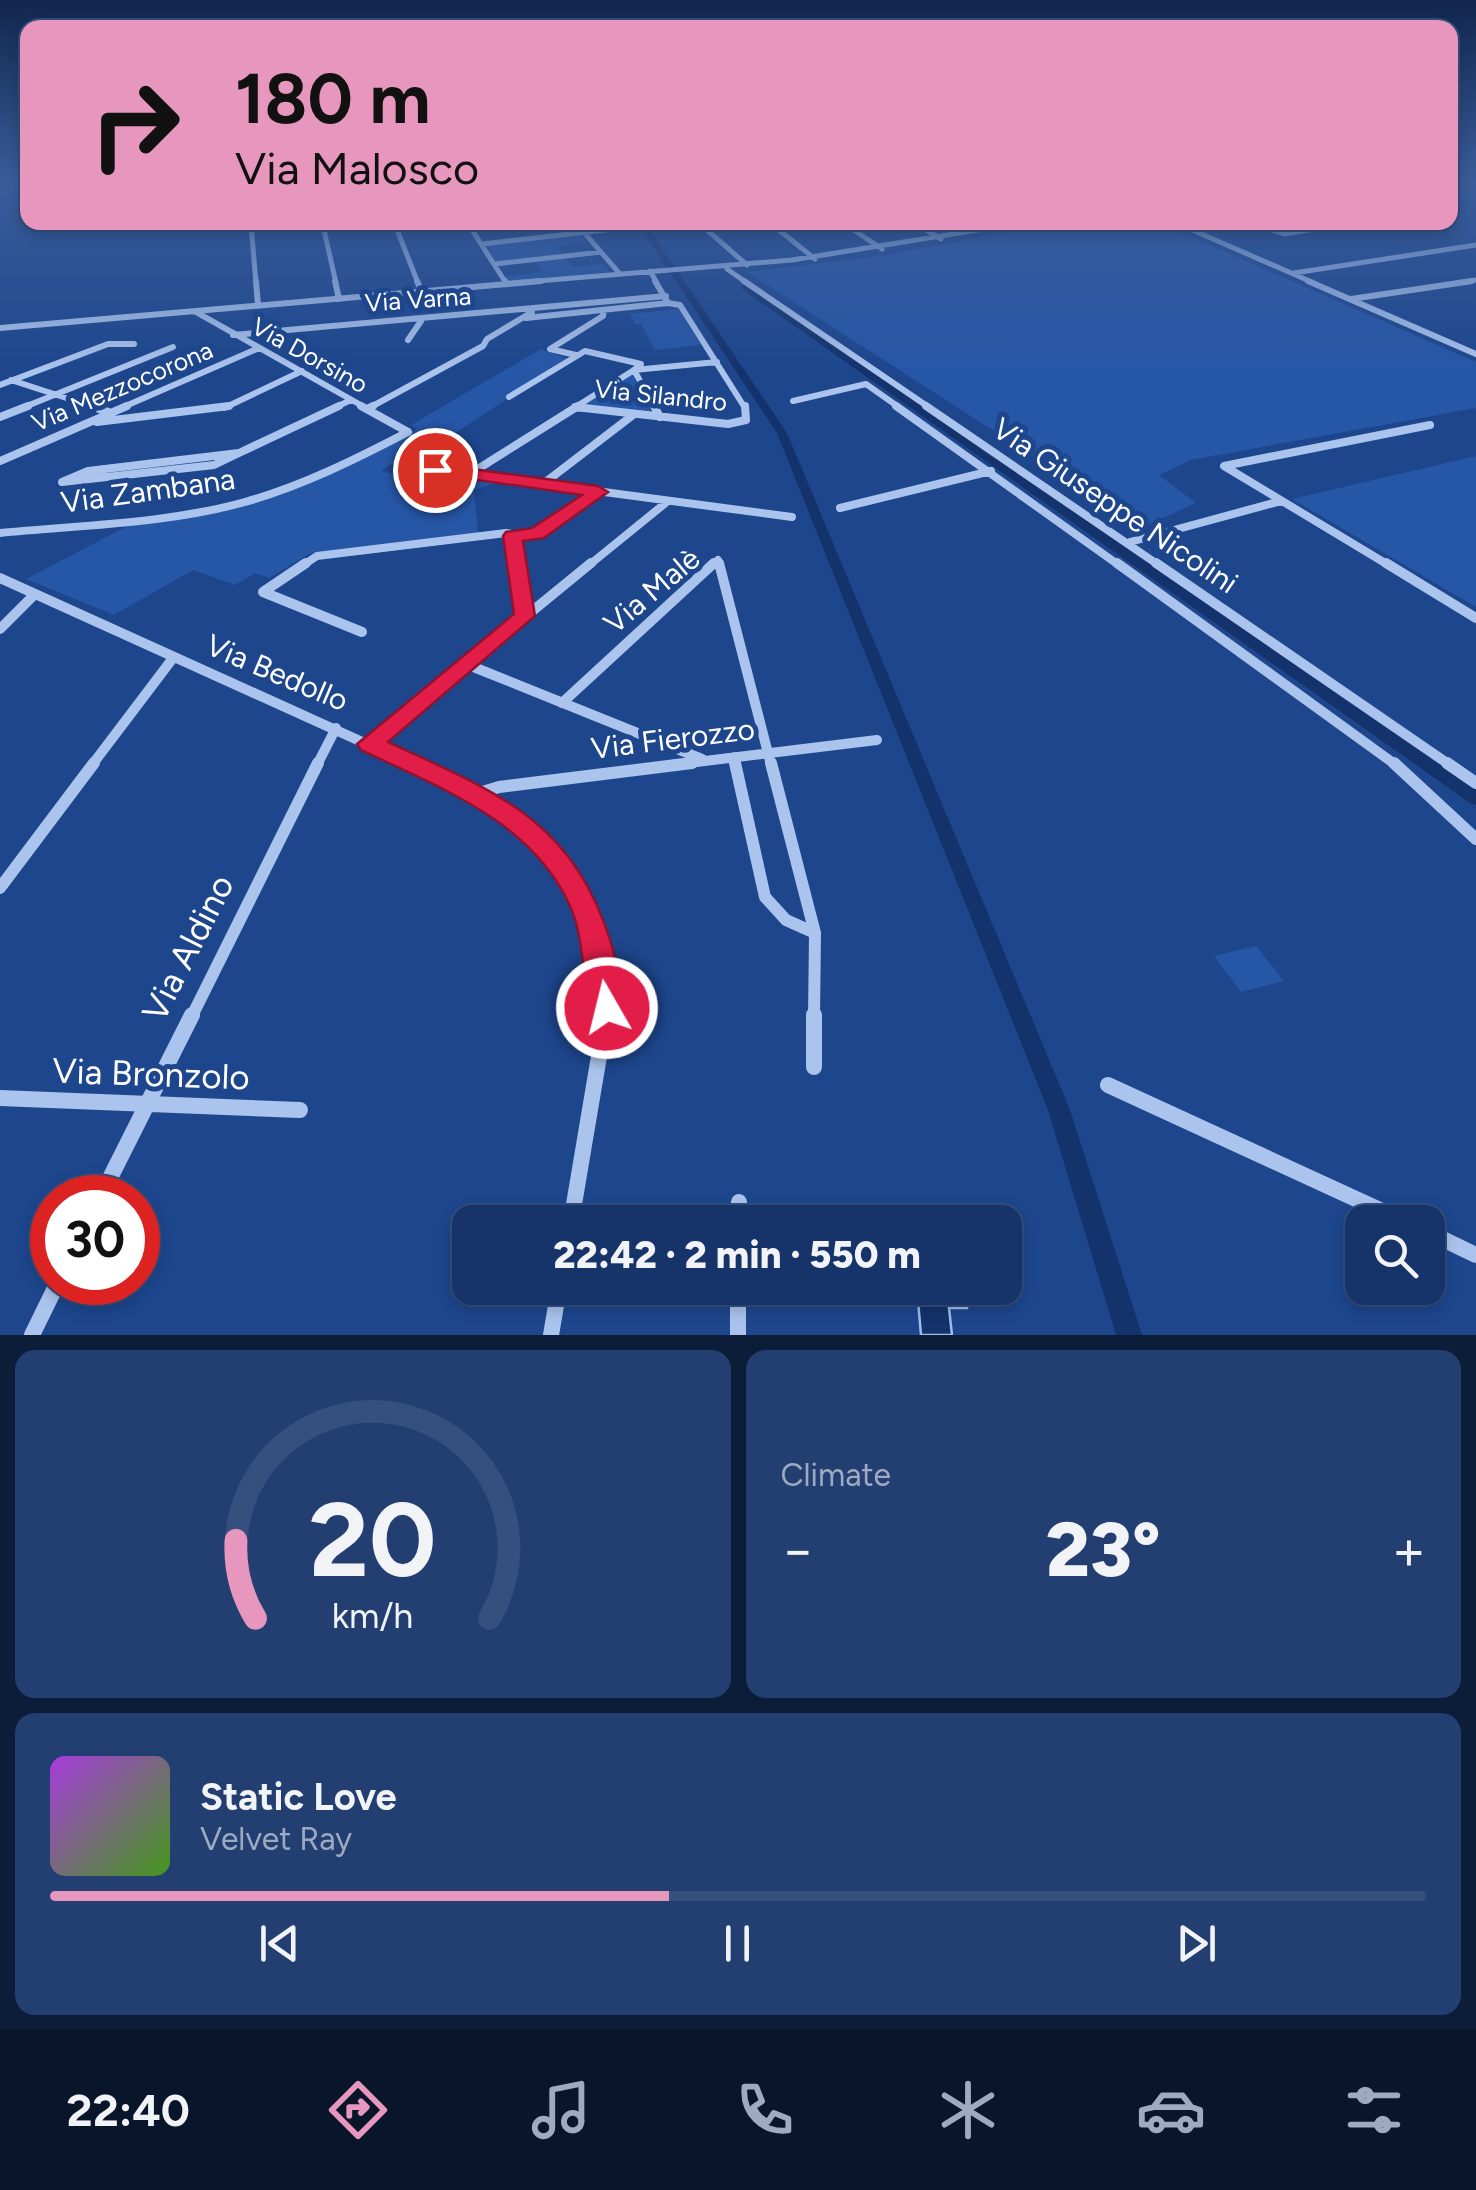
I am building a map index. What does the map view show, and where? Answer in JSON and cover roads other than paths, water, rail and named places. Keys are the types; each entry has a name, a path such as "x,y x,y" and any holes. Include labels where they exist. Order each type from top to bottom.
{"street":[{"path":"253,245 258,305"},
{"path":"327,245 339,299"},
{"path":"403,245 422,292"},
{"path":"483,245 507,284"},
{"path":"595,245 620,274"},
{"path":"725,245 748,265"},
{"path":"799,245 816,259"},
{"path":"877,245 882,249"},
{"path":"0,328 662,270 727,270 903,245"},
{"path":"1227,245 1476,354"},
{"path":"1290,273 1474,245"},
{"path":"495,264 601,252"},
{"name":"Via Giuseppe Nicolini","path":"727,270 1130,542 1476,784"},
{"path":"634,370 717,362 680,306 667,299 650,271"},
{"path":"1350,299 1476,280"},
{"path":"520,318 667,299"},
{"name":"Via Varna","path":"233,335 667,299"},
{"path":"368,409 483,346 487,339 537,309"},
{"path":"577,355 550,350 603,316 604,310"},
{"name":"Via Dorsino","path":"194,311 408,432"},
{"path":"408,340 421,320"},
{"path":"0,383 108,344 134,344"},
{"path":"0,417 172,347"},
{"name":"Via Mezzocorona","path":"0,460 259,348"},
{"path":"470,474 641,364 585,351 509,397"},
{"name":"Via Silandro","path":"575,407 728,424 743,422 749,414 717,362"},
{"path":"634,370 660,417"},
{"path":"87,423 224,408 302,371"},
{"path":"12,380 110,412"},
{"path":"793,401 866,384 1386,756 1476,839"},
{"path":"240,454 88,471 62,482 214,465 240,454 352,400"},
{"path":"543,484 634,414"},
{"path":"1430,425 1224,466 1476,618"},
{"name":"Via Zambana","path":"0,532 201,512 244,503 309,482 408,432"},
{"path":"401,465 792,517"},
{"path":"840,508 990,471"},
{"path":"362,632 263,592 317,556 506,533 537,534 598,492"},
{"path":"370,744 668,500"},
{"path":"1130,542 1282,501"},
{"path":"512,536 525,616"},
{"name":"Via Malè","path":"562,703 718,560 771,752"},
{"name":"Via Bedollo","path":"0,578 476,794 521,824 557,858 585,906 600,956 607,1008 574,1205"},
{"path":"0,629 34,594"},
{"path":"0,888 173,658"},
{"path":"466,664 705,760"},
{"name":"Via Aldino","path":"111,1175 336,728"},
{"name":"Via Fierozzo","path":"476,794 499,787 878,740"},
{"path":"771,752 815,933 814,1067"},
{"path":"734,757 765,896 786,920 815,933"},
{"path":"1108,1085 1369,1205"},
{"name":"Via Bronzolo","path":"0,1098 300,1110"},
{"path":"1445,1240 1476,1255"},
{"path":"32,1335 47,1305"},
{"path":"551,1335 557,1305"},
{"path":"738,1305 738,1335"}],"waterway":[{"path":"656,245 782,433 1059,1110 1129,1335"},
{"path":"745,287 1476,799"}]}
